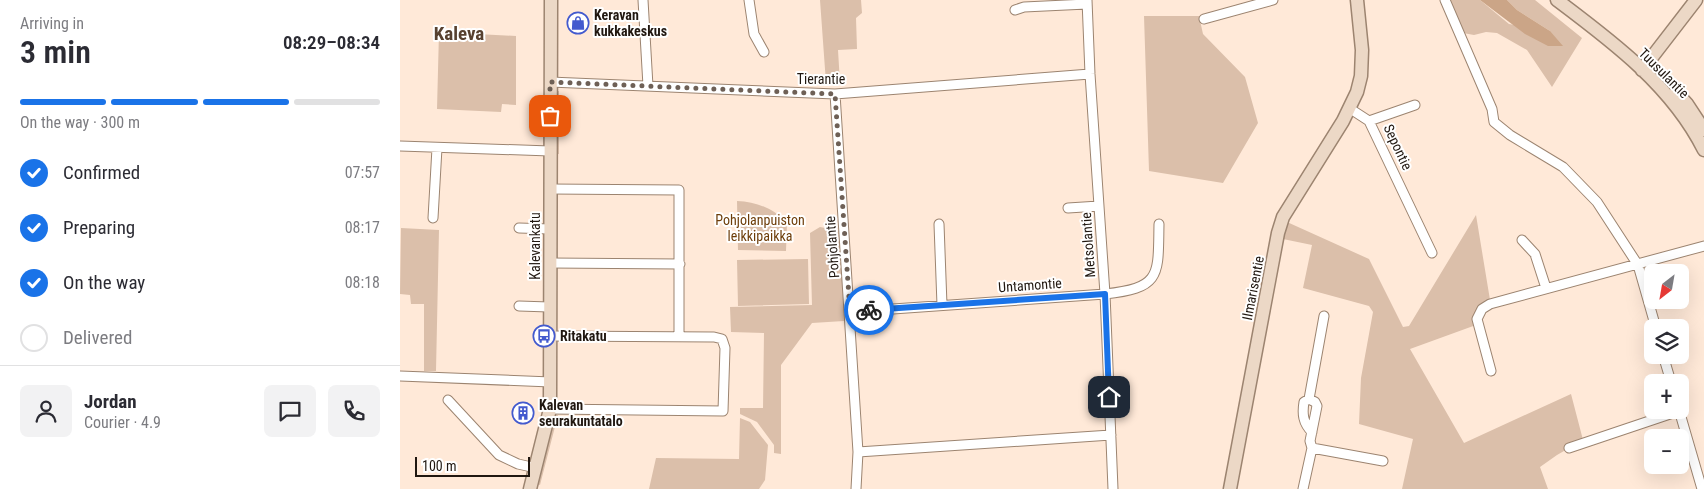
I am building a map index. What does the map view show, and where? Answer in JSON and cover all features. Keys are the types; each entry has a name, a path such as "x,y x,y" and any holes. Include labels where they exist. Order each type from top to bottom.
{"street":[{"name":"Kalevankatu","path":"530,489 550,409 551,0"},
{"path":"643,0 648,86"},
{"path":"749,0 754,34 764,52"},
{"path":"1204,19 1273,0"},
{"path":"1349,108 1357,92 1361,76 1362,50 1357,0"},
{"path":"1445,0 1492,108 1494,122 1510,135 1563,167 1597,202 1638,265 1653,319"},
{"name":"Tuusulantie","path":"1557,0 1645,66 1687,104 1704,130"},
{"path":"1645,66 1696,0"},
{"path":"1015,10 1024,7 1087,2"},
{"name":"Metsolantie","path":"1087,2 1105,294 1113,489"},
{"name":"Tuusulantie","path":"1645,66 1680,109 1704,150"},
{"name":"Tierantie","path":"550,82 835,94 1090,74"},
{"name":"Pohjolantie","path":"835,94 858,452 856,489"},
{"path":"1369,121 1415,105"},
{"name":"Sepontie","path":"1349,108 1369,121 1432,252"},
{"name":"Ilmarisentie","path":"1230,489 1278,233 1284,218 1349,108"},
{"path":"400,146 550,151"},
{"path":"433,218 437,148"},
{"path":"550,189 679,190 679,336"},
{"path":"1068,208 1099,206"},
{"path":"939,224 942,305"},
{"name":"Untamontie","path":"850,312 1105,294 1142,287 1153,278 1159,265 1159,224"},
{"path":"519,228 550,229"},
{"path":"1522,240 1535,254 1546,288"},
{"path":"1491,371 1477,318 1482,309 1490,304 1704,246"},
{"path":"550,263 680,264"},
{"path":"518,306 549,307"},
{"path":"1312,432 1307,427 1302,413 1304,402 1309,399 1324,316"},
{"path":"550,409 723,411 725,348 722,339 714,337 551,336"},
{"path":"400,376 551,382"},
{"path":"1303,489 1312,448 1310,441 1317,406 1315,402 1309,399"},
{"path":"448,400 499,455 518,464 536,468"},
{"path":"1569,448 1653,419"},
{"path":"1682,419 1702,489"},
{"path":"858,452 1110,435"},
{"path":"1312,448 1383,461"}],"green space":[{"path":"820,0 861,0 862,13 856,18 857,49 838,50 840,83 826,83"},
{"path":"1448,0 1480,0 1509,24 1550,31 1517,10 1507,0 1535,0 1582,38 1552,87 1527,50 1497,33 1486,32 1474,35 1463,33"},
{"path":"1144,16 1199,16 1203,34 1245,77 1258,123 1223,183 1149,171"},
{"path":"439,32 516,36 516,105 502,104 501,112 437,109"},
{"path":"556,91 559,91 559,154 555,154"},
{"name":"Pohjolanpuiston leikkipaikka","path":"737,201 764,207 776,213 787,223 786,251 738,250"},
{"path":"1476,215 1490,300 1476,325 1410,349 1464,443 1571,394 1583,440 1540,467 1548,489 1402,489 1413,439 1359,424 1361,378 1373,312 1369,306 1303,288 1312,245 1283,239 1287,222 1369,259 1403,327 1409,326"},
{"path":"820,227 841,231 844,321 812,323 781,365 781,454 774,453 774,445 757,422 740,414 740,408 763,408 764,333 731,332 730,307 812,305 810,233"},
{"path":"401,228 439,230 436,371 424,371 424,304 411,304 410,295 400,294"},
{"path":"808,259 809,304 738,306 737,260"},
{"path":"553,415 558,415 540,485 537,484"},
{"path":"740,418 750,422 768,445 765,480 759,489 649,489 656,458 739,459"}],"shaded area":[{"path":"1480,0 1507,0 1517,10 1550,31 1563,46 1548,46 1525,34"}],"way so far":[{"path":"550,116 550,82 835,94 850,312 869,310"}],"place":[{"name":"Keravan kukkakeskus","path":"578,23"},
{"name":"Ritakatu","path":"544,336"},
{"name":"Kalevan seurakuntatalo","path":"523,413"}],"district":[{"name":"Kaleva","path":"459,33"}],"route":[{"path":"869,310 1105,294 1109,397"}]}
